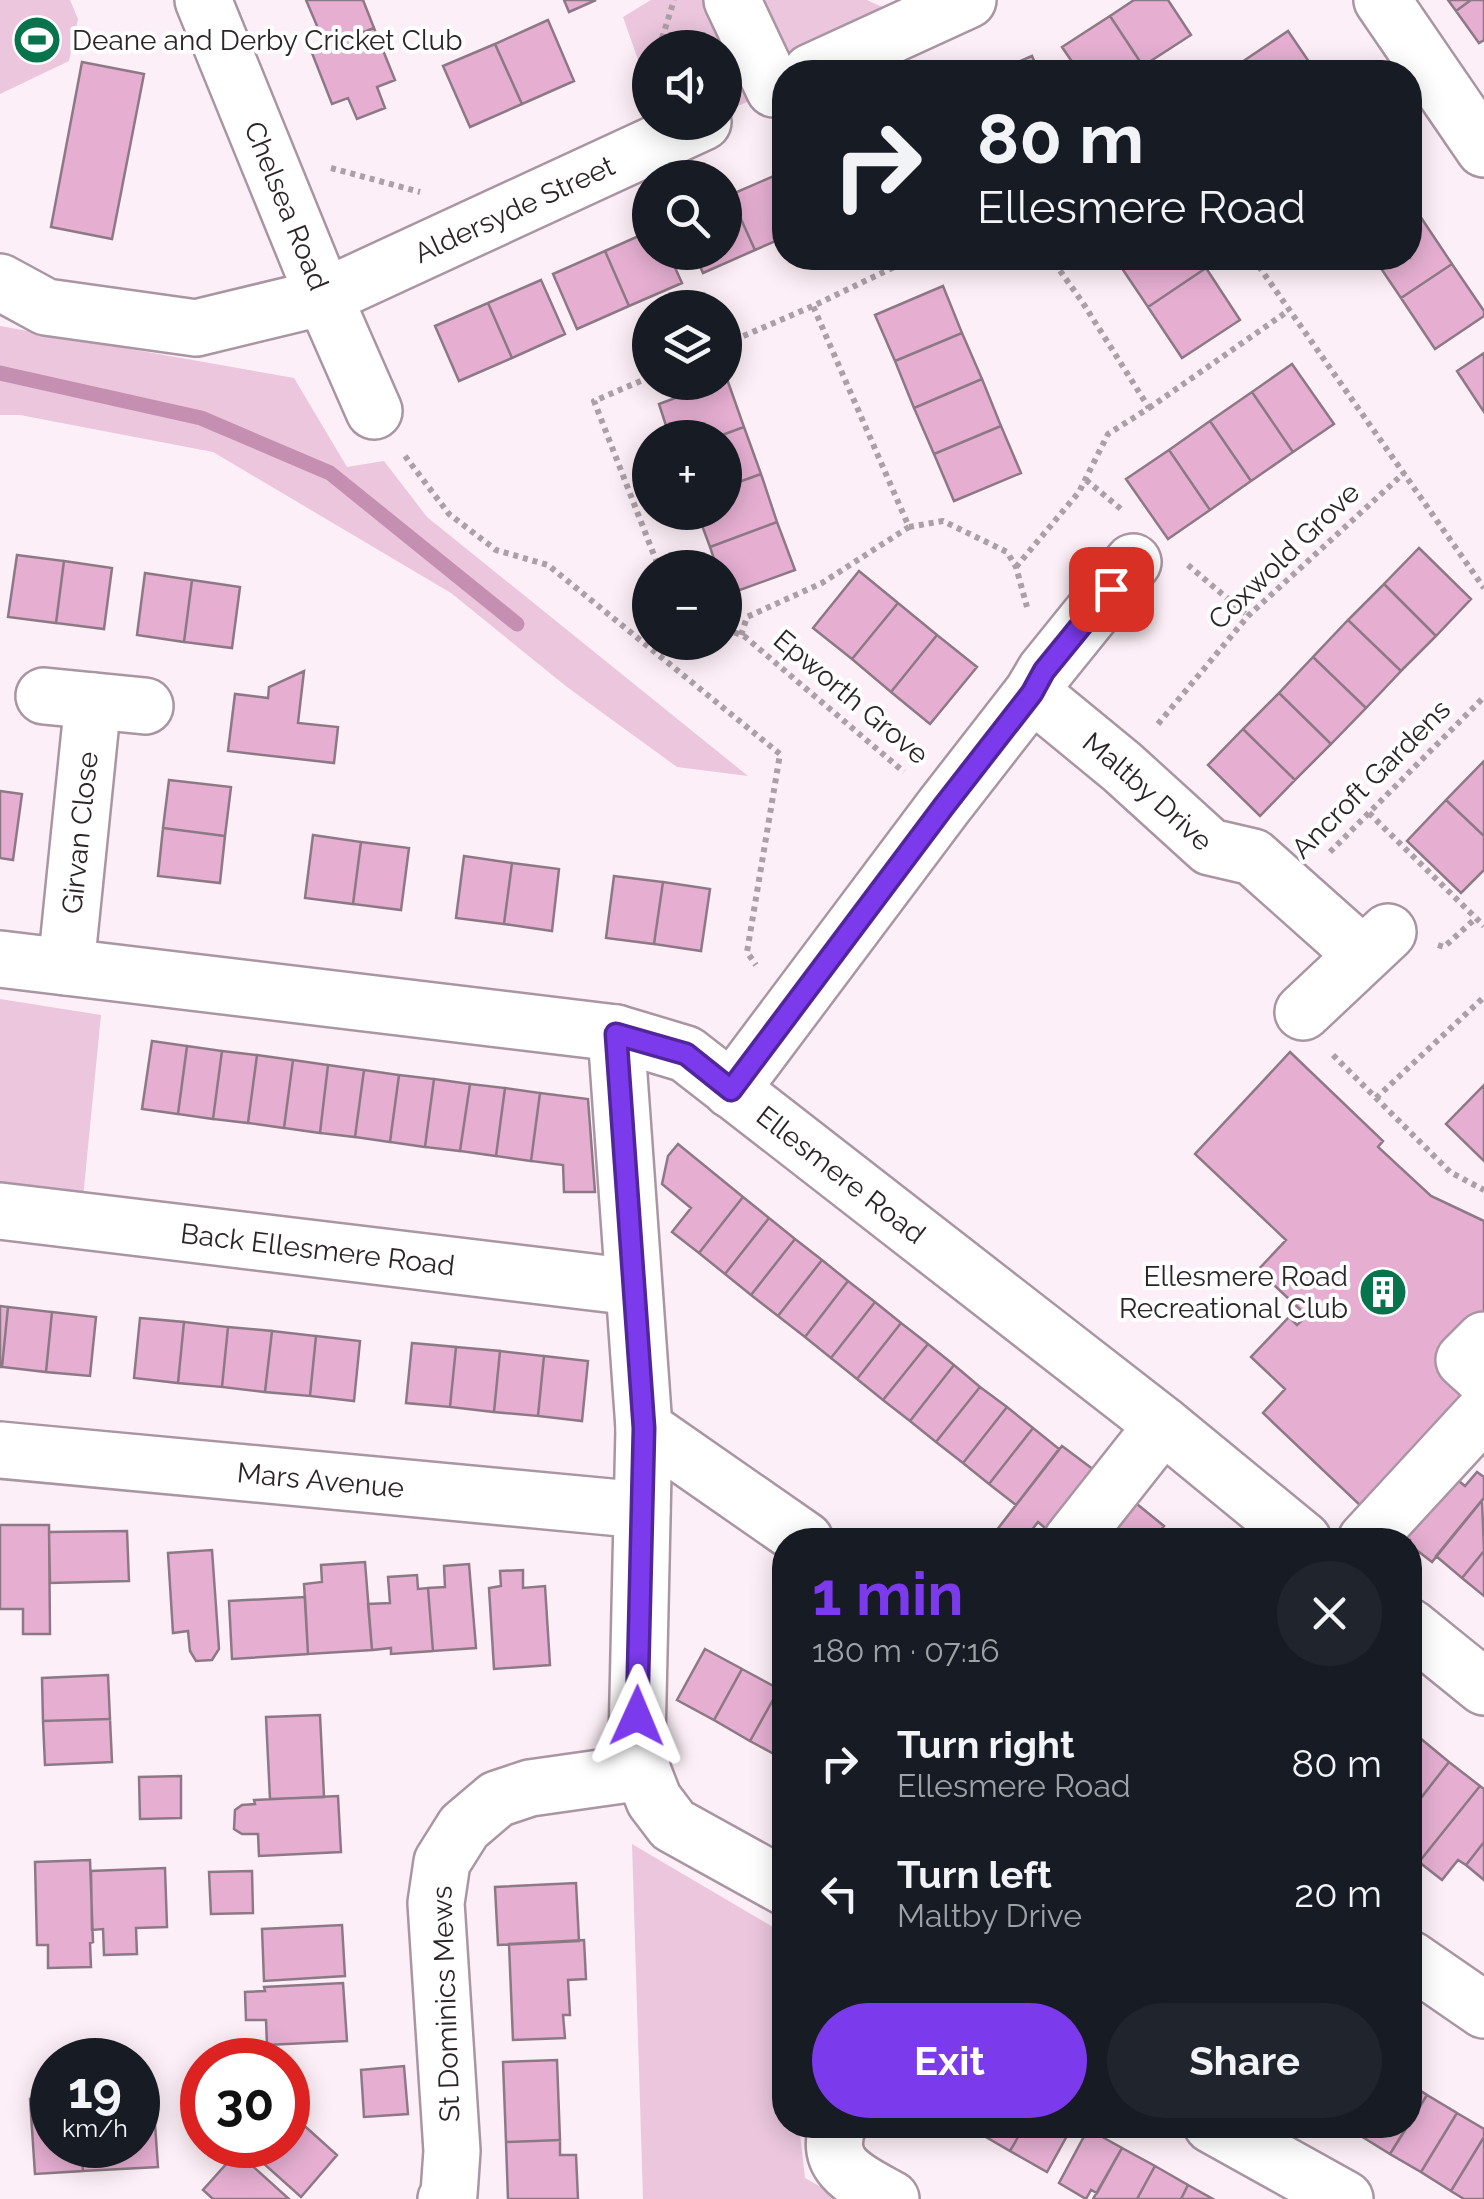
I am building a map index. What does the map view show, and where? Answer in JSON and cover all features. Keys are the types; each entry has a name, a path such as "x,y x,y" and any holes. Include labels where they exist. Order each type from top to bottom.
{"street":[{"name":"Chelsea Road","path":"203,0 374,411"},
{"path":"732,0 774,60"},
{"path":"838,60 968,0"},
{"path":"1382,0 1484,149"},
{"path":"742,104 772,90"},
{"name":"Aldersyde Street","path":"0,282 46,307 196,328 324,297 663,140"},
{"path":"731,1090 1133,562"},
{"name":"Maltby Drive","path":"1038,682 1122,767 1210,846 1253,858 1290,892 1376,943 1303,1012"},
{"name":"Girvan Close","path":"66,967 94,701"},
{"name":"Ellesmere Road","path":"0,959 616,1034 686,1054 1288,1528"},
{"path":"616,1034 644,1428 637,1743 654,1800 673,1825 772,1880"},
{"name":"Back Ellesmere Road","path":"0,1211 633,1287"},
{"path":"1484,1340 1464,1360 1484,1378"},
{"path":"1377,1528 1484,1412"},
{"path":"1081,1528 1162,1425"},
{"path":"644,1428 788,1528"},
{"name":"Mars Avenue","path":"0,1450 642,1510"},
{"path":"1422,1637 1484,1686"},
{"name":"St Dominics Mews","path":"446,2199 452,2151 436,1903 442,1862 464,1827 497,1800 530,1788 644,1772"},
{"path":"1422,1967 1484,2010"},
{"path":"836,2138 837,2159 850,2176 890,2199"},
{"path":"1235,2138 1345,2199"}],"path":[{"path":"665,30 674,0"},
{"path":"276,179 312,163 438,197 456,236"},
{"path":"742,337 888,270"},
{"path":"1060,270 1149,408"},
{"path":"1261,270 1484,588"},
{"path":"813,306 909,527"},
{"path":"1016,566 1079,492 1108,434 1288,311"},
{"path":"632,385 594,401 651,550"},
{"path":"374,411 449,514 496,550 548,565 780,754 747,952 789,1012"},
{"name":"Coxwold Grove","path":"1122,767 1248,616 1404,473"},
{"path":"742,632 747,617 822,583 909,527 943,522 1007,552 1016,566 1038,682"},
{"name":"Epworth Grove","path":"742,636 944,806"},
{"name":"Ancroft Gardens","path":"1290,892 1484,697"},
{"path":"1369,813 1484,926"},
{"path":"1376,1098 1484,997"},
{"path":"1303,1012 1326,1048 1450,1172 1484,1190"}],"shaded area":[{"name":"Deane and Derby Cricket Club","path":"0,0 70,0 78,19 69,61 0,94"},
{"path":"651,0 867,0 917,23 837,60 772,60 772,90 742,104 742,30 632,30 632,43 623,17"},
{"path":"0,326 294,378 347,467 384,461 427,517 748,776 677,767 567,687 451,593 213,452 20,415 0,415"},
{"path":"0,999 101,1015 82,1208 0,1196"},
{"path":"632,1844 772,1926 772,2138 800,2138 805,2178 842,2199 643,2199"}],"building":[{"path":"306,0 363,0 374,28 326,47"},
{"path":"564,0 596,0 569,12"},
{"path":"1134,0 1168,0 1191,35 1152,60 1139,60 1110,16"},
{"path":"1448,0 1471,0 1456,11"},
{"path":"1471,0 1484,0 1484,40 1479,43 1456,11"},
{"path":"1110,16 1139,60 1071,60 1062,47"},
{"path":"548,20 574,81 522,104 495,44"},
{"path":"374,28 395,80 377,87 385,108 357,119 348,98 332,104 312,53"},
{"path":"1288,31 1308,60 1245,60"},
{"path":"495,44 522,104 470,127 443,66"},
{"path":"82,62 144,74 112,239 51,227"},
{"path":"772,177 772,243 755,250 742,221 742,190"},
{"path":"1422,219 1452,264 1401,298 1382,270 1422,270"},
{"path":"742,221 755,250 742,256"},
{"path":"632,239 632,270 676,270 682,283 666,290 632,290 629,306 605,251"},
{"path":"605,251 629,306 577,329 553,274"},
{"path":"1452,264 1484,316 1435,349 1401,298"},
{"path":"1123,270 1203,270 1148,307"},
{"path":"1207,270 1240,320 1182,358 1148,307"},
{"path":"541,280 565,334 512,358 488,303"},
{"path":"943,286 962,333 895,361 875,315"},
{"path":"488,303 512,358 459,381 435,326"},
{"path":"962,333 982,379 914,408 895,361"},
{"path":"1484,353 1484,412 1457,371"},
{"path":"1292,364 1334,424 1293,452 1252,392"},
{"path":"982,379 1001,426 934,454 914,408"},
{"path":"1252,392 1293,452 1251,481 1210,421"},
{"path":"670,400 734,400 742,420 664,420 659,404"},
{"path":"1210,421 1251,481 1210,510 1169,450"},
{"path":"1001,426 1021,473 954,501 934,454"},
{"path":"742,428 761,474 742,481"},
{"path":"1169,450 1210,510 1168,539 1126,479"},
{"path":"761,474 777,522 710,547 704,530 742,530 742,481"},
{"path":"777,522 795,570 742,589 742,550 710,547"},
{"path":"1419,548 1471,599 1436,636 1384,584"},
{"path":"17,555 64,561 56,623 8,617"},
{"path":"64,561 112,568 104,629 56,623"},
{"path":"859,571 898,603 852,659 813,628"},
{"path":"145,573 192,580 184,642 137,635"},
{"path":"192,580 240,587 232,648 184,642"},
{"path":"1384,584 1436,636 1401,671 1348,620"},
{"path":"898,603 937,635 891,692 852,659"},
{"path":"1348,620 1401,671 1366,708 1313,657"},
{"path":"937,635 977,667 930,724 891,692"},
{"path":"1313,657 1366,708 1331,744 1279,693"},
{"path":"304,671 298,723 338,727 334,763 228,751 235,694 268,698 269,687"},
{"path":"1279,693 1331,744 1295,780 1243,729"},
{"path":"1243,729 1295,780 1260,816 1208,765"},
{"path":"1484,761 1484,836 1446,800"},
{"path":"169,780 231,787 225,836 163,828"},
{"path":"0,791 22,794 13,860 0,858"},
{"path":"1446,800 1484,836 1484,870 1461,893 1407,841"},
{"path":"163,828 225,836 220,883 158,876"},
{"path":"313,835 361,842 353,904 305,898"},
{"path":"361,842 409,848 401,910 353,904"},
{"path":"464,856 512,863 504,924 456,918"},
{"path":"512,863 559,869 552,931 504,924"},
{"path":"614,876 663,882 654,944 606,938"},
{"path":"663,882 710,889 701,951 654,944"},
{"path":"152,1041 187,1046 178,1114 142,1109"},
{"path":"187,1046 222,1051 213,1119 178,1114"},
{"path":"222,1051 257,1055 248,1123 213,1119"},
{"name":"Ellesmere Road Recreational Club","path":"1290,1052 1383,1141 1378,1147 1431,1196 1484,1221 1484,1314 1473,1393 1364,1509 1263,1413 1285,1389 1251,1357 1289,1317 1297,1325 1307,1316 1258,1270 1286,1240 1195,1154"},
{"path":"257,1055 293,1060 284,1128 248,1123"},
{"path":"293,1060 328,1065 320,1133 284,1128"},
{"path":"328,1065 364,1070 355,1137 320,1133"},
{"path":"364,1070 399,1075 390,1142 355,1137"},
{"path":"399,1075 434,1079 425,1147 390,1142"},
{"path":"434,1079 470,1084 460,1151 425,1147"},
{"path":"470,1084 505,1088 496,1156 460,1151"},
{"path":"1484,1085 1484,1161 1446,1124"},
{"path":"505,1088 540,1093 531,1161 496,1156"},
{"path":"540,1093 588,1099 595,1192 564,1192 563,1165 531,1161"},
{"path":"678,1144 743,1197 699,1253 672,1232 691,1208 662,1184 668,1156"},
{"path":"743,1197 769,1218 725,1274 699,1253"},
{"path":"769,1218 795,1239 751,1295 725,1274"},
{"path":"795,1239 822,1260 778,1316 751,1295"},
{"path":"822,1260 848,1281 805,1337 778,1316"},
{"path":"848,1281 875,1302 831,1358 805,1337"},
{"path":"875,1302 901,1323 857,1379 831,1358"},
{"path":"0,1306 8,1307 2,1367 0,1367"},
{"path":"8,1307 52,1312 46,1372 2,1367"},
{"path":"52,1312 96,1317 90,1376 46,1372"},
{"path":"140,1318 184,1322 178,1383 134,1378"},
{"path":"184,1322 228,1327 222,1387 178,1383"},
{"path":"901,1323 928,1344 883,1400 857,1379"},
{"path":"228,1327 272,1331 265,1392 222,1387"},
{"path":"272,1331 316,1336 310,1396 265,1392"},
{"path":"316,1336 360,1341 354,1401 310,1396"},
{"path":"412,1343 456,1347 450,1407 406,1403"},
{"path":"928,1344 954,1365 910,1421 883,1400"},
{"path":"456,1347 500,1351 494,1412 450,1407"},
{"path":"500,1351 544,1356 538,1416 494,1412"},
{"path":"544,1356 588,1361 582,1421 538,1416"},
{"path":"954,1365 980,1387 936,1442 910,1421"},
{"path":"980,1387 1007,1407 963,1463 936,1442"},
{"path":"1007,1407 1033,1428 989,1484 963,1463"},
{"path":"1033,1428 1059,1449 1016,1505 989,1484"},
{"path":"1062,1446 1098,1473 1055,1528 1045,1528 1038,1522 1033,1528 998,1528"},
{"path":"1477,1472 1484,1477 1484,1498 1432,1562 1422,1554 1422,1528 1404,1528 1449,1473 1465,1486"},
{"path":"1132,1500 1164,1526 1162,1528 1110,1528"},
{"path":"1482,1500 1484,1551 1462,1578 1436,1556"},
{"path":"0,1525 49,1525 50,1634 23,1634 23,1609 0,1609"},
{"path":"127,1531 129,1581 50,1583 49,1532"},
{"path":"212,1550 219,1649 212,1660 196,1661 190,1651 188,1631 173,1633 168,1553"},
{"path":"1484,1551 1484,1596 1462,1578"},
{"path":"365,1562 372,1650 308,1654 304,1584 322,1582 321,1565"},
{"path":"469,1564 476,1648 433,1651 428,1588 445,1587 444,1566"},
{"path":"523,1570 523,1588 545,1586 550,1665 494,1669 489,1588 501,1586 500,1571"},
{"path":"417,1575 418,1589 428,1588 433,1651 391,1654 391,1648 372,1650 368,1604 390,1603 388,1577"},
{"path":"305,1597 308,1654 232,1659 229,1601"},
{"path":"705,1649 742,1669 714,1720 677,1700"},
{"path":"742,1669 772,1685 772,1702 750,1741 714,1720"},
{"path":"108,1675 110,1719 43,1721 42,1678"},
{"path":"772,1702 772,1753 750,1741"},
{"path":"320,1715 324,1797 270,1799 266,1717"},
{"path":"110,1719 112,1762 45,1765 43,1721"},
{"path":"1422,1740 1449,1762 1422,1797"},
{"path":"1449,1762 1480,1786 1422,1858 1422,1797"},
{"path":"181,1776 181,1818 140,1819 139,1777"},
{"path":"1480,1786 1484,1789 1484,1842 1466,1865 1458,1860 1442,1880 1422,1864 1422,1858"},
{"path":"338,1796 341,1852 259,1856 258,1834 242,1834 234,1829 235,1810 255,1804 254,1800"},
{"path":"1484,1842 1484,1880 1466,1865"},
{"path":"90,1860 91,1967 48,1968 48,1945 37,1945 35,1862"},
{"path":"165,1868 167,1927 136,1928 137,1954 104,1955 103,1929 92,1930 91,1871"},
{"path":"252,1871 253,1913 211,1914 209,1872"},
{"path":"576,1883 579,1941 498,1945 495,1887"},
{"path":"342,1925 345,1976 264,1981 262,1929"},
{"path":"584,1940 586,1979 568,1980 570,2015 563,2015 565,2038 513,2040 509,1944"},
{"path":"343,1983 347,2041 310,2043 310,2038 267,2038 266,2020 246,2020 245,1992 265,1991 264,1987"},
{"path":"557,2060 560,2140 506,2142 503,2062"},
{"path":"404,2066 408,2114 364,2117 361,2070"},
{"path":"1427,2095 1457,2113 1421,2172 1390,2154 1400,2138 1422,2138 1422,2103"},
{"path":"1457,2113 1484,2129 1484,2137 1451,2191 1421,2172"},
{"path":"310,2131 337,2155 301,2197 269,2168 310,2168"},
{"path":"1484,2137 1484,2199 1464,2199 1451,2191"},
{"path":"988,2138 1018,2138 1010,2151"},
{"path":"1018,2138 1066,2138 1047,2172 1010,2151"},
{"path":"1083,2138 1104,2138 1122,2148 1097,2193 1091,2190 1086,2199 1059,2183"},
{"path":"1364,2138 1400,2138 1390,2154"},
{"path":"560,2140 560,2155 576,2155 578,2199 508,2199 506,2142"},
{"path":"1122,2148 1155,2166 1137,2199 1093,2199"},
{"path":"1155,2166 1188,2185 1181,2199 1137,2199"},
{"path":"35,2168 83,2168 83,2171 35,2174"},
{"path":"83,2168 139,2168 83,2171"},
{"path":"223,2168 255,2168 289,2199 213,2199 203,2190"},
{"path":"1188,2185 1213,2199 1181,2199"}],"waterway":[{"path":"0,373 201,418 330,473 517,624"}],"place":[{"name":"Deane and Derby Cricket Club","path":"37,40"},
{"name":"Ellesmere Road Recreational Club","path":"1383,1292"}],"route":[{"path":"637,1716 644,1428 616,1034 686,1054 731,1090 1032,693 1044,671 1111,589"}]}
